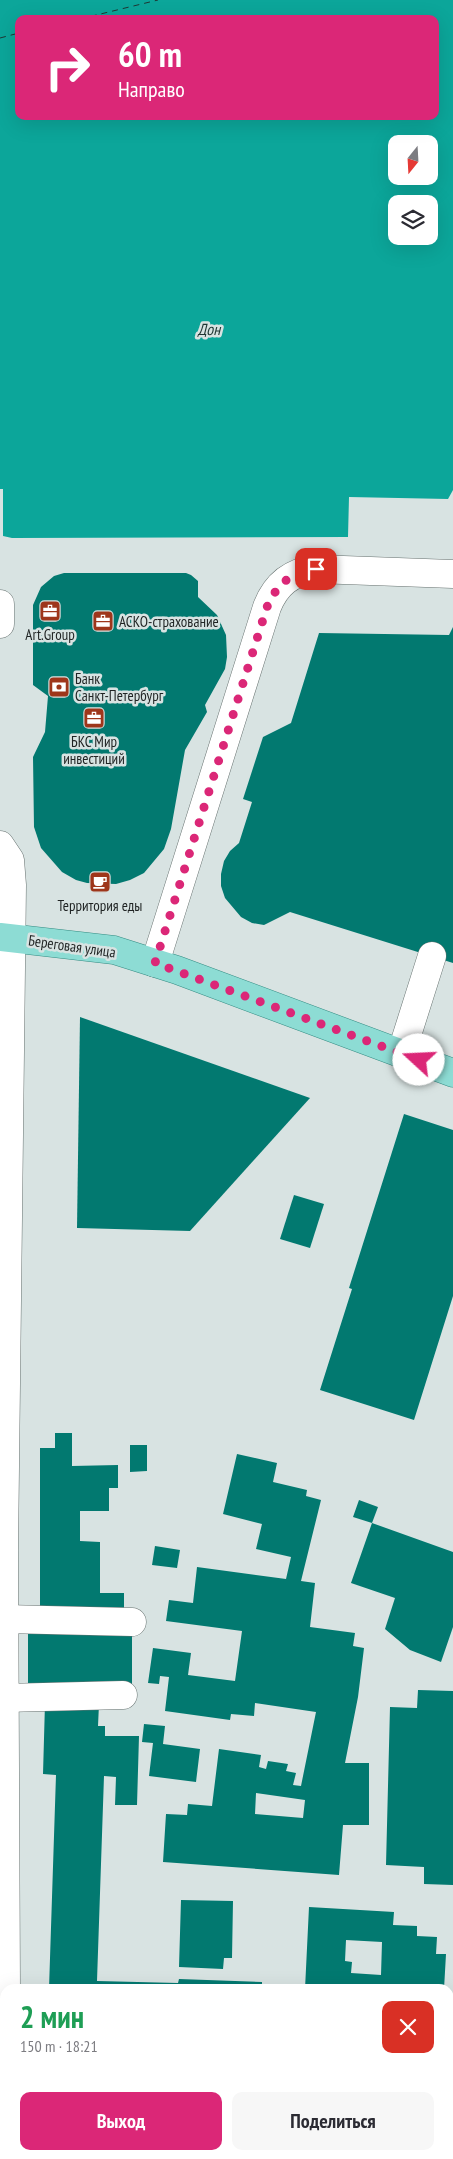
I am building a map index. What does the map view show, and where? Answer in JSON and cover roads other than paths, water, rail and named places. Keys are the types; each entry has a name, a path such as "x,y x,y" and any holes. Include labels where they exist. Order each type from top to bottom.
{"main road":[{"name":"Береговая улица","path":"6,937 114,950 155,963 453,1073"}],"street":[{"path":"155,963 267,607 277,588 294,574 316,569 453,574"},
{"path":"0,604 0,624"},
{"path":"0,845 10,860 6,937 9,975 2,1550 6,1984"},
{"path":"402,1054 432,956"},
{"path":"4,1619 132,1622"},
{"path":"4,1698 123,1695"}],"water":[{"name":"Дон","path":"0,0 453,0 453,490 448,499 349,497 348,537 12,538 3,536 3,489 0,489"}],"place":[{"name":"Art.Group","path":"50,611"},
{"name":"АСКО-страхование","path":"103,621"},
{"name":"Банк Санкт-Петербург","path":"59,687"},
{"name":"БКС Мир инвестиций","path":"94,718"},
{"name":"Территория еды","path":"100,882"}]}
